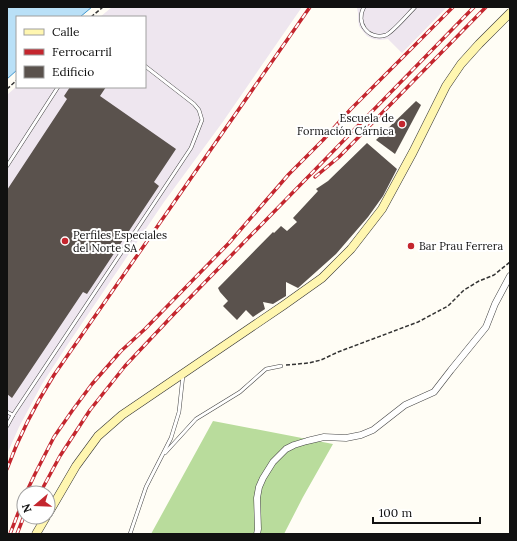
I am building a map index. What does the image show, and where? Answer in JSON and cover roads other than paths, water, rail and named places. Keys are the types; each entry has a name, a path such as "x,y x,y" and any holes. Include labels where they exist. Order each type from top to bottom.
{"street":[{"path":"56,500 76,466 98,436 122,415 284,306 322,278 350,248 382,210 446,86 461,64 510,13"},
{"path":"257,534 257,498 259,487 273,462 286,449 307,441 324,437 346,438 362,435 373,430 405,405 434,392 450,370 486,327 495,304 510,276"},
{"path":"36,534 41,525"}],"lane":[{"path":"364,7 361,16 362,24 372,35 380,36 387,34 415,7"},
{"path":"7,426 191,148 202,120 199,110 194,104 146,67"},
{"path":"7,166 57,88"},
{"path":"162,457 196,419 240,392 266,369 281,366"},
{"path":"130,534 146,487 162,457 176,424 179,412 183,373"},
{"path":"7,412 13,416"}],"water":[{"path":"7,7 92,7 81,16 16,16 16,71 7,79"}],"railway":[{"path":"7,469 28,421 54,375 310,7"},
{"path":"30,485 54,437 92,384 121,351 145,329 229,243 289,174 350,110 453,7"},
{"path":"44,485 60,456 90,410 125,366 474,7"},
{"path":"315,177 339,157 486,7"},
{"path":"10,534 16,519"},
{"path":"17,534 20,525"}],"place":[{"name":"Escuela de Formación Cárnica","path":"402,124"},
{"name":"Perfiles Especiales del Norte SA","path":"65,241"},
{"name":"Bar Prau Ferrera","path":"411,246"}]}
